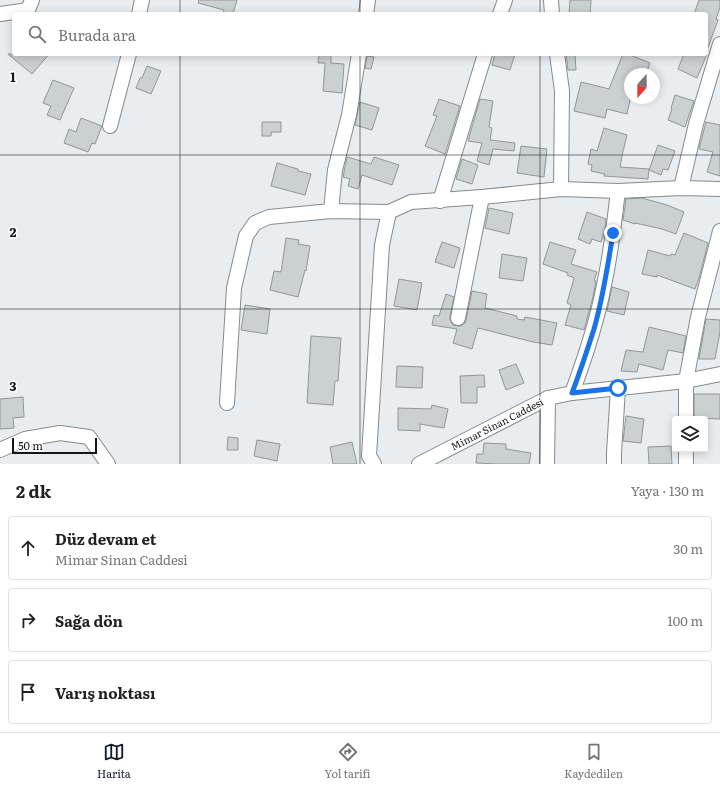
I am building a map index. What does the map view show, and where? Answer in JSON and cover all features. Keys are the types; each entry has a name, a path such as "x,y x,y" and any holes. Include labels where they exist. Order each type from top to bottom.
{"street":[{"path":"14,12 28,10 32,0"},
{"path":"139,12 142,0"},
{"path":"366,12 368,0"},
{"path":"501,12 505,0"},
{"path":"551,0 552,12"},
{"path":"0,14 12,12"},
{"path":"681,188 696,124 720,44"},
{"path":"110,126 128,56"},
{"path":"331,211 335,170 349,115 359,56"},
{"path":"440,201 484,56"},
{"path":"557,56 562,91 561,189"},
{"path":"227,403 234,288 246,236 255,223 269,217 331,211 389,212 411,202 440,201 561,189 618,191 681,188 720,189"},
{"path":"572,393 594,328 604,285 613,233 618,191"},
{"path":"458,318 482,197"},
{"path":"374,464 370,456 381,261 382,245 389,212"},
{"path":"686,416 686,382 698,317 720,231"},
{"name":"Mimar Sinan Caddesi","path":"419,464 548,398 572,393 686,382 720,374"},
{"path":"614,464 618,388"},
{"path":"547,464 548,398"},
{"path":"0,450 24,439 60,433 89,437 108,464"},
{"path":"686,452 686,464"}],"building":[{"path":"199,0 237,0 234,12 224,12 224,10 198,3"},
{"path":"570,0 591,0 590,12 569,12"},
{"path":"699,0 720,0 720,7 716,19 718,20 708,47 708,12 695,12"},
{"path":"8,54 12,54 12,56 47,56 32,74"},
{"path":"319,56 331,56 331,63 344,64 342,93 323,91 325,63 318,63"},
{"path":"367,56 374,57 371,69 365,68"},
{"path":"494,56 514,56 510,70 492,65"},
{"path":"566,56 575,56 576,70 568,70"},
{"path":"622,56 633,56 650,63 648,68 624,68 624,104 629,104 627,114 607,109 605,118 574,111 581,82 609,89"},
{"path":"683,56 706,56 697,78 678,69"},
{"path":"147,66 161,71 151,94 136,88"},
{"path":"53,80 74,88 60,120 47,115 51,106 43,103"},
{"path":"675,95 694,101 685,127 668,120"},
{"path":"439,99 460,106 445,154 425,146 437,116 433,115"},
{"path":"480,99 493,101 489,127 492,128 490,140 515,143 514,151 493,149 489,165 477,161 482,143 468,141"},
{"path":"360,102 379,108 372,130 355,125"},
{"path":"81,118 102,126 95,144 92,143 88,152 64,143 69,129 76,132"},
{"path":"262,122 281,122 281,132 271,132 271,136 262,136"},
{"path":"706,122 720,125 720,176 707,172 713,152 699,149"},
{"path":"604,128 627,135 620,167 649,169 648,179 604,176 605,174 591,171 592,165 588,164 591,149 597,151"},
{"path":"658,145 675,151 668,170 663,169 661,175 649,170"},
{"path":"521,146 547,149 544,177 517,173"},
{"path":"347,157 371,164 374,157 399,165 392,185 362,175 358,189 348,186 350,179 343,177"},
{"path":"462,159 478,165 472,184 456,179"},
{"path":"277,163 311,174 305,195 271,186"},
{"path":"642,198 667,205 684,212 676,234 662,229 623,220 626,199"},
{"path":"489,208 513,213 509,234 485,228"},
{"path":"587,212 606,219 605,231 601,242 592,239 590,244 578,239"},
{"path":"684,233 708,243 695,289 657,275 657,277 642,274 648,250 670,256 671,254 675,255"},
{"path":"286,238 299,240 298,244 310,246 306,271 305,270 298,297 270,290 274,271 281,272"},
{"path":"442,242 460,248 454,268 435,262"},
{"path":"550,242 576,250 571,264 597,272 594,281 596,281 593,297 584,330 565,325 571,305 567,303 574,278 567,275 568,273 543,264"},
{"path":"502,254 527,258 523,281 499,278"},
{"path":"399,279 422,283 417,310 394,306"},
{"path":"612,287 629,292 624,315 607,311"},
{"path":"472,291 487,294 485,308 517,316 517,319 524,320 525,317 557,323 552,345 533,342 478,328 472,349 453,343 457,329 432,325 434,315 439,316 446,294 454,297 450,320 453,325 461,326 466,320"},
{"path":"245,305 270,309 267,334 241,330"},
{"path":"706,319 720,320 720,332 715,359 699,359"},
{"path":"649,327 686,336 683,353 668,350 663,370 639,364 637,372 621,371 626,350 643,352"},
{"path":"311,336 341,338 338,381 335,381 333,405 307,403"},
{"path":"516,364 524,383 506,390 499,370"},
{"path":"397,366 423,367 422,388 396,387"},
{"path":"484,375 485,387 477,387 477,403 461,403 460,376"},
{"path":"694,394 720,394 720,419 708,419 708,416 694,416"},
{"path":"23,397 24,417 13,418 14,428 0,429 0,399"},
{"path":"432,405 448,409 444,428 420,424 420,431 398,430 398,408 431,409"},
{"path":"626,416 644,419 641,443 623,441"},
{"path":"228,437 238,438 238,450 227,450"},
{"path":"257,440 280,444 277,461 254,456"},
{"path":"352,442 357,464 333,464 330,447"},
{"path":"484,443 506,444 506,449 531,453 529,464 476,463 477,454 483,454"},
{"path":"671,446 672,464 649,464 648,447"}],"route":[{"path":"613,233 604,285 594,328 572,393 618,388"}]}
